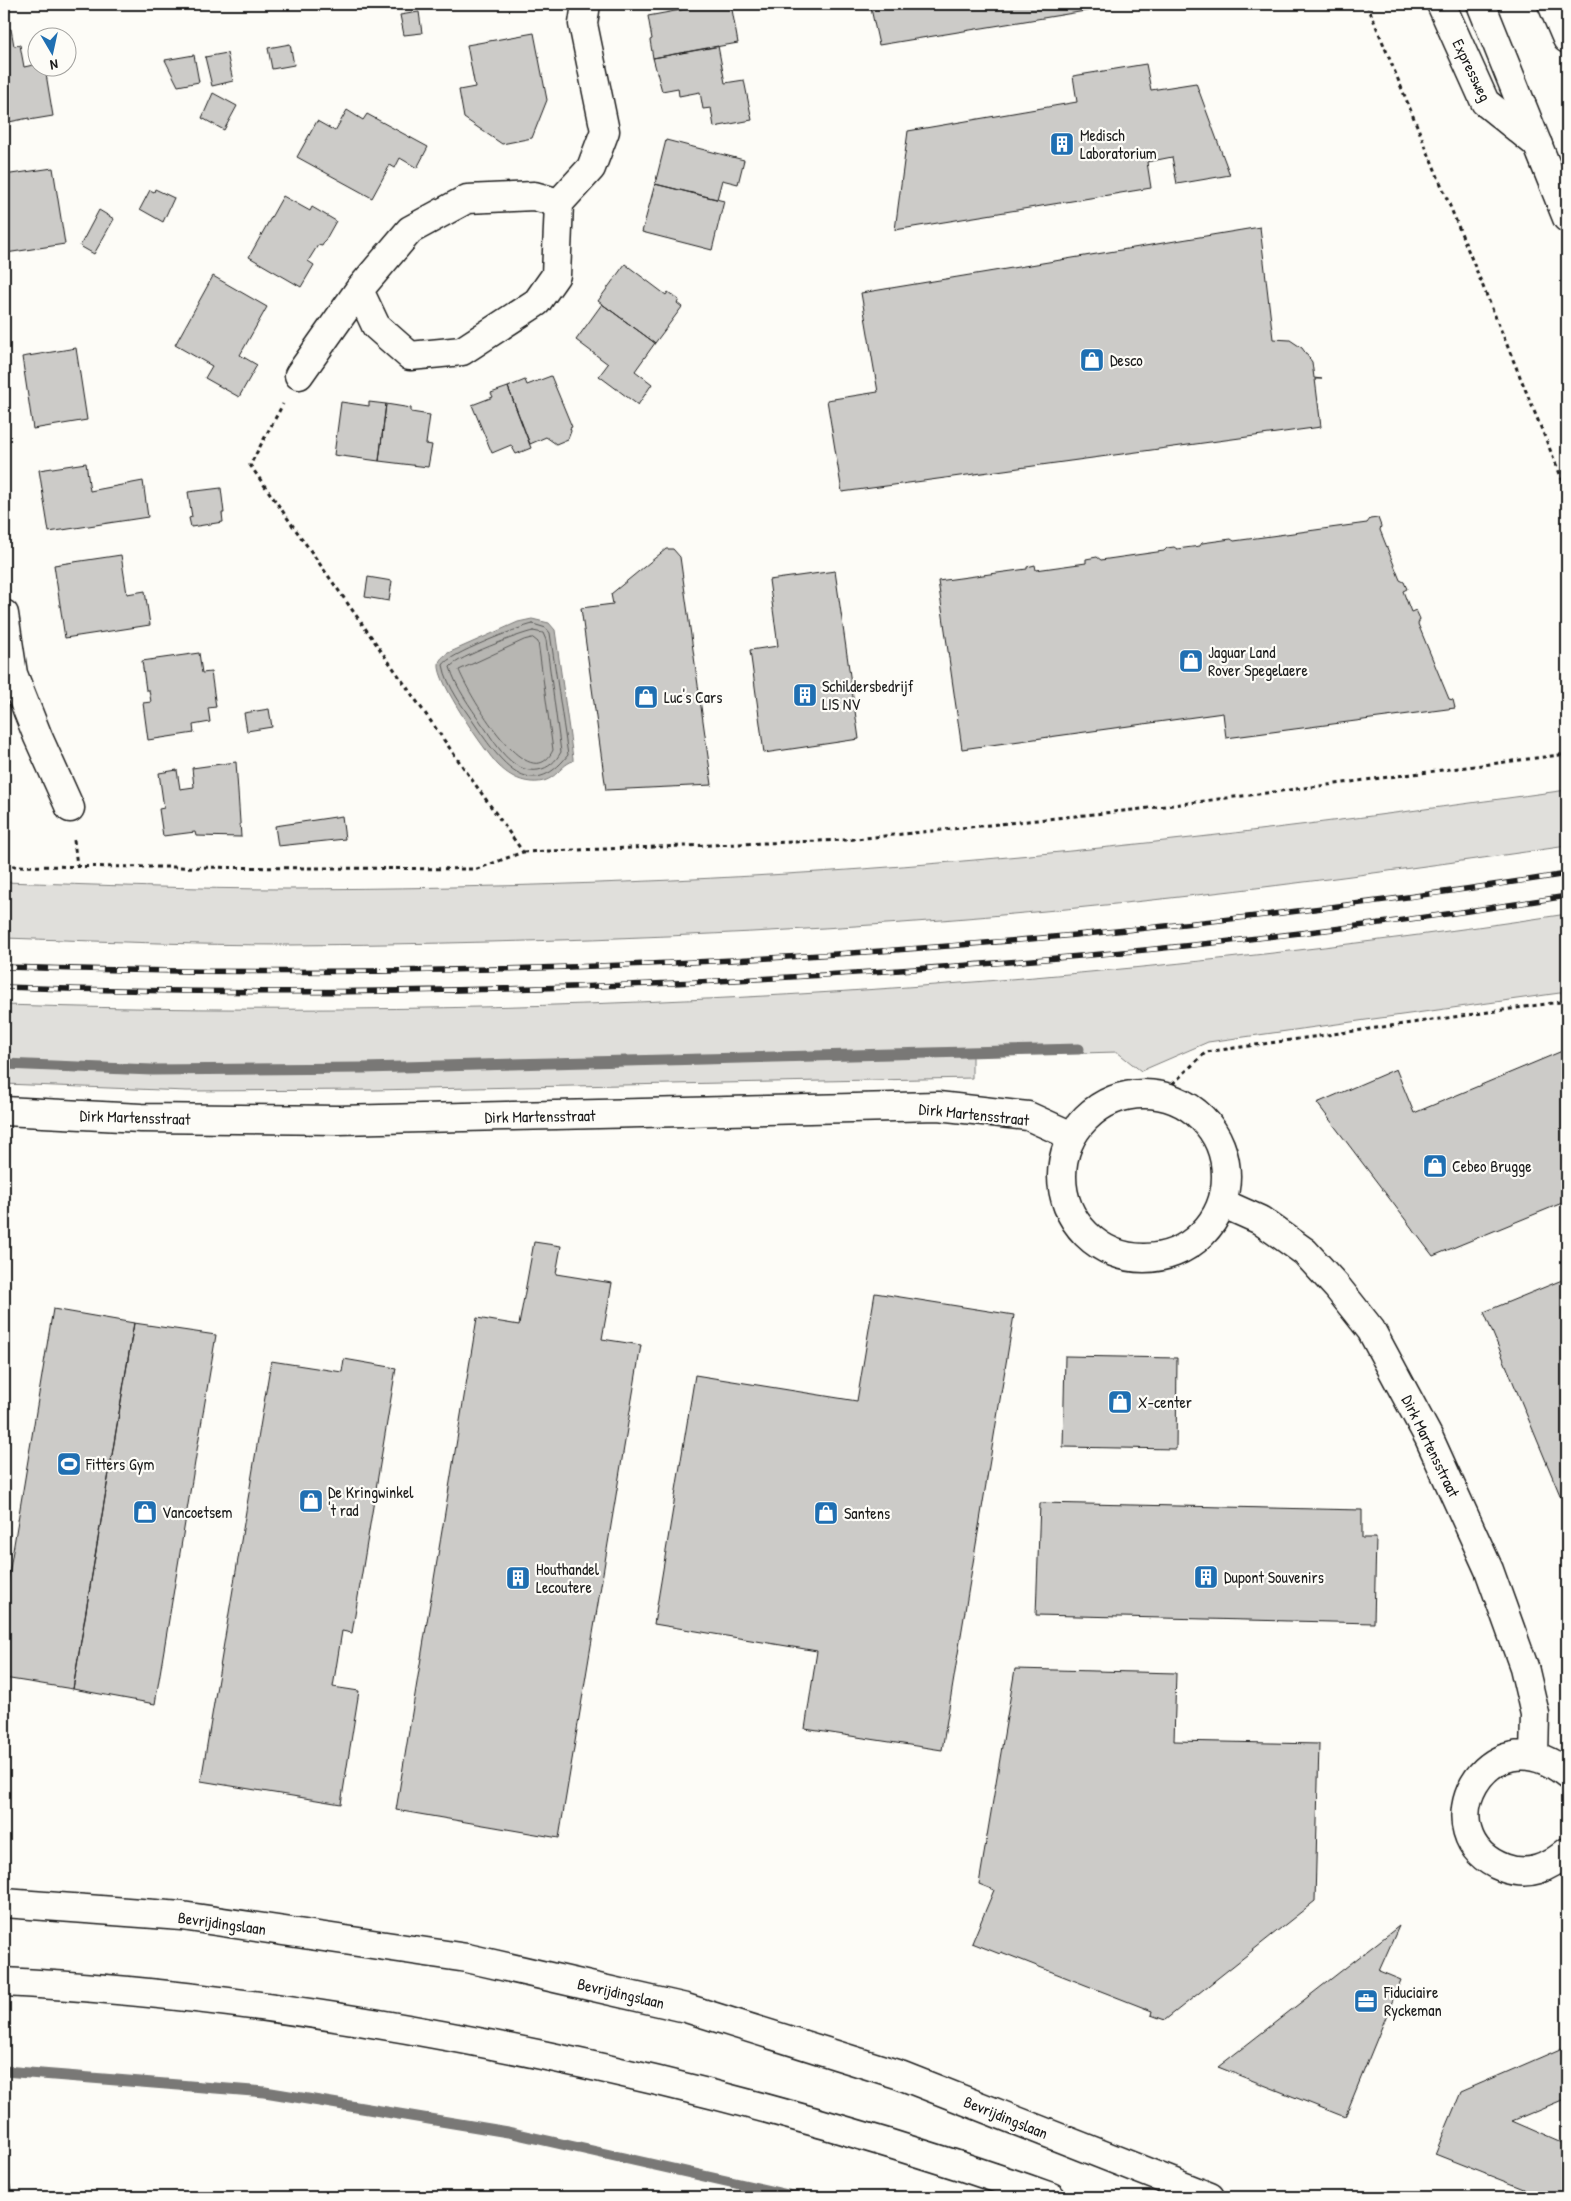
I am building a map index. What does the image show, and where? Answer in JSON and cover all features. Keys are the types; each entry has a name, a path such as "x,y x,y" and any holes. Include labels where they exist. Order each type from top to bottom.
{"main road":[{"path":"359,290 376,326 410,356 462,351 537,302 556,275 558,203 591,168 605,131 583,24 586,4"},
{"name":"Expressweg","path":"1440,4 1485,102 1538,146"},
{"name":"Expressweg","path":"1482,4 1567,218"},
{"path":"1552,4 1567,39"},
{"path":"299,375 359,290 410,230 467,199 534,196 558,203"},
{"path":"4,614 13,674 38,737 70,808"},
{"path":"1142,1093 1161,1095 1180,1101 1196,1112 1212,1128 1221,1146 1226,1164 1227,1180 1222,1203 1214,1220 1191,1243 1176,1252 1161,1256 1127,1257 1111,1251 1084,1233 1066,1202 1062,1168 1072,1136 1094,1110 1107,1102 1126,1095 1142,1093"},
{"name":"Dirk Martensstraat","path":"4,1112 141,1118 339,1120 938,1106 1028,1116 1072,1136"},
{"name":"Dirk Martensstraat","path":"1222,1203 1260,1220 1305,1252 1337,1287 1371,1330 1429,1438 1489,1570 1526,1676 1535,1714 1534,1756"},
{"path":"1567,1774 1553,1763 1534,1756 1514,1756 1495,1763 1479,1776 1469,1793 1465,1814 1468,1833 1479,1851 1494,1864 1514,1871 1534,1872 1553,1864 1567,1852"},
{"name":"Bevrijdingslaan","path":"4,1903 182,1916 467,1958 686,2008 900,2075 1210,2197"},
{"path":"4,1982 84,1986 223,2000 428,2031 630,2074 782,2112 1051,2197"}],"path":[{"path":"1367,4 1567,491"},
{"path":"299,375 250,465 523,852"},
{"path":"4,866 477,869 523,852 846,840 1142,808 1567,754"},
{"path":"1161,1095 1206,1052 1567,1001"}],"shaded area":[{"path":"1567,790 1567,846 1318,880 1069,909 825,928 518,941 252,945 4,938 4,882 181,888 287,889 518,886 825,872 986,859 1152,842 1318,823"},
{"path":"1567,914 1567,992 1208,1042 1141,1071 1117,1052 972,1056 972,1078 373,1090 187,1091 4,1084 4,1005 200,1009 396,1008 592,1004 787,995 983,981 1178,963 1373,941"}],"water":[{"path":"532,619 549,623 555,630 573,758 573,761 551,778 539,782 517,779 498,765 483,746 453,700 440,673 439,664 441,659 448,653 518,622"}],"building":[{"path":"685,4 731,4 738,43 653,58 648,16 686,9"},
{"path":"870,4 1128,4 879,45"},
{"path":"419,12 422,33 404,35 400,15"},
{"path":"11,29 14,46 20,45 24,67 28,66 28,78 47,78 53,116 4,123 4,30"},
{"path":"534,33 547,100 532,138 502,144 464,118 459,90 475,87 467,45"},
{"path":"290,44 294,65 272,69 268,48"},
{"path":"718,46 725,83 744,80 752,120 714,127 711,108 703,109 700,92 679,96 678,88 662,91 653,58"},
{"path":"227,53 233,81 212,86 205,57"},
{"path":"194,55 199,82 178,86 165,60"},
{"name":"Medisch Laboratorium","path":"1146,64 1151,90 1196,83 1230,175 1177,184 1172,157 1147,162 1151,188 895,230 908,131 1077,102 1073,76"},
{"path":"213,93 237,106 224,130 202,118"},
{"path":"347,110 363,120 367,114 428,147 417,168 400,158 395,168 390,165 372,198 297,157 317,121 335,131"},
{"path":"666,140 744,160 738,184 722,180 717,199 655,184"},
{"path":"53,168 65,244 6,253 4,175"},
{"path":"655,184 724,201 712,250 642,232"},
{"path":"155,189 174,198 163,222 140,209 150,190 154,192"},
{"path":"283,196 310,211 312,207 336,221 322,246 318,245 308,261 314,265 301,287 249,257"},
{"path":"99,210 114,219 94,254 80,246"},
{"name":"Desco","path":"1260,227 1273,339 1290,340 1302,348 1312,362 1314,378 1322,379 1315,379 1321,427 842,492 827,400 878,392 861,293"},
{"path":"625,264 666,295 668,292 679,300 677,303 682,307 655,343 598,301"},
{"path":"213,276 267,307 240,355 257,365 239,397 205,378 212,366 175,345"},
{"path":"602,304 655,343 635,371 652,384 638,405 599,376 608,364 576,340"},
{"path":"76,348 87,420 33,429 22,357"},
{"path":"551,376 572,427 570,428 571,431 568,439 556,444 546,437 530,444 508,387 525,380 527,385"},
{"path":"508,387 531,448 516,454 511,445 492,453 472,405 493,397 491,393"},
{"path":"341,402 369,406 369,402 386,404 379,461 334,455"},
{"path":"386,404 411,408 411,412 430,415 426,444 432,445 428,467 379,461"},
{"path":"86,463 90,491 143,481 148,517 49,532 39,470"},
{"path":"221,488 224,513 222,513 223,522 191,527 189,518 192,517 188,492"},
{"name":"Jaguar Land Rover Spegelaere","path":"1378,518 1381,526 1380,530 1400,580 1404,582 1407,589 1403,591 1411,612 1416,610 1420,619 1418,624 1449,699 1453,700 1455,708 1226,738 1223,713 962,749 938,581 1027,569 1027,567 1035,565 1036,570 1086,563 1086,559 1097,557 1101,560 1164,551 1167,548 1174,547 1177,549 1200,546 1202,543 1231,539 1234,541 1367,523 1370,519"},
{"name":"Luc's Cars","path":"666,549 673,549 680,557 712,785 606,790 581,608 613,604 611,594"},
{"path":"121,555 127,594 145,591 150,625 65,638 54,565"},
{"name":"Schildersbedrijf LIS NV","path":"835,571 859,739 764,753 750,650 778,646 769,580"},
{"path":"368,577 392,581 389,601 365,597"},
{"path":"199,653 202,673 211,672 216,707 208,708 210,722 193,725 194,733 148,740 143,703 151,702 149,690 146,690 142,661"},
{"path":"269,709 272,727 247,731 244,713"},
{"path":"236,762 241,837 196,836 195,832 163,836 159,809 164,808 159,773 177,770 180,789 194,787 192,768"},
{"path":"342,816 345,839 278,846 275,826"},
{"path":"1567,1049 1567,1201 1433,1256 1317,1103 1396,1069 1414,1113"},
{"name":"Houthandel Lecoutere","path":"534,1242 561,1246 556,1274 612,1283 602,1339 641,1345 559,1838 396,1810 477,1318 519,1325"},
{"path":"1567,1278 1567,1512 1484,1312"},
{"name":"Santens","path":"875,1293 1014,1315 942,1750 805,1729 817,1651 654,1624 695,1375 857,1401"},
{"name":"Fitters Gym","path":"53,1309 134,1323 73,1689 4,1678 4,1605"},
{"name":"Vancoetsem","path":"134,1323 216,1335 155,1704 73,1689"},
{"name":"X-center","path":"1065,1356 1177,1358 1176,1449 1063,1447"},
{"name":"De Kringwinkel 't rad","path":"344,1359 396,1368 352,1633 342,1631 333,1687 359,1691 341,1804 201,1781 271,1361 342,1372"},
{"name":"Dupont Souvenirs","path":"1040,1503 1362,1510 1362,1538 1376,1538 1374,1623 1036,1615"},
{"path":"1015,1669 1176,1673 1174,1741 1319,1744 1315,1901 1165,2020 1151,2015 1152,2011 1001,1952 1000,1954 972,1943 994,1890 979,1884"},
{"path":"1399,1926 1379,1971 1401,1980 1345,2117 1218,2067"},
{"path":"1567,2046 1567,2098 1512,2121 1567,2145 1567,2197 1544,2197 1435,2154 1461,2092"},
{"path":"9,2181 12,2197 4,2197 4,2182"}],"waterway":[{"path":"4,1064 152,1070 364,1068 1079,1049"},
{"path":"4,2071 265,2092 508,2132 797,2197"}],"railway":[{"path":"4,967 200,971 396,971 592,966 788,957 983,943 1178,925 1373,902 1567,874"},
{"path":"4,987 224,992 335,992 555,987 776,978 971,965 1142,950 1313,932 1567,896"}],"place":[{"name":"Medisch Laboratorium","path":"1062,144"},
{"name":"Desco","path":"1092,360"},
{"name":"Jaguar Land Rover Spegelaere","path":"1191,661"},
{"name":"Schildersbedrijf LIS NV","path":"805,695"},
{"name":"Luc's Cars","path":"646,697"},
{"name":"Cebeo Brugge","path":"1435,1166"},
{"name":"X-center","path":"1120,1402"},
{"name":"Fitters Gym","path":"69,1464"},
{"name":"De Kringwinkel 't rad","path":"311,1501"},
{"name":"Vancoetsem","path":"145,1512"},
{"name":"Santens","path":"826,1513"},
{"name":"Dupont Souvenirs","path":"1206,1577"},
{"name":"Houthandel Lecoutere","path":"518,1578"},
{"name":"Fiduciaire Ryckeman","path":"1366,2001"}]}
